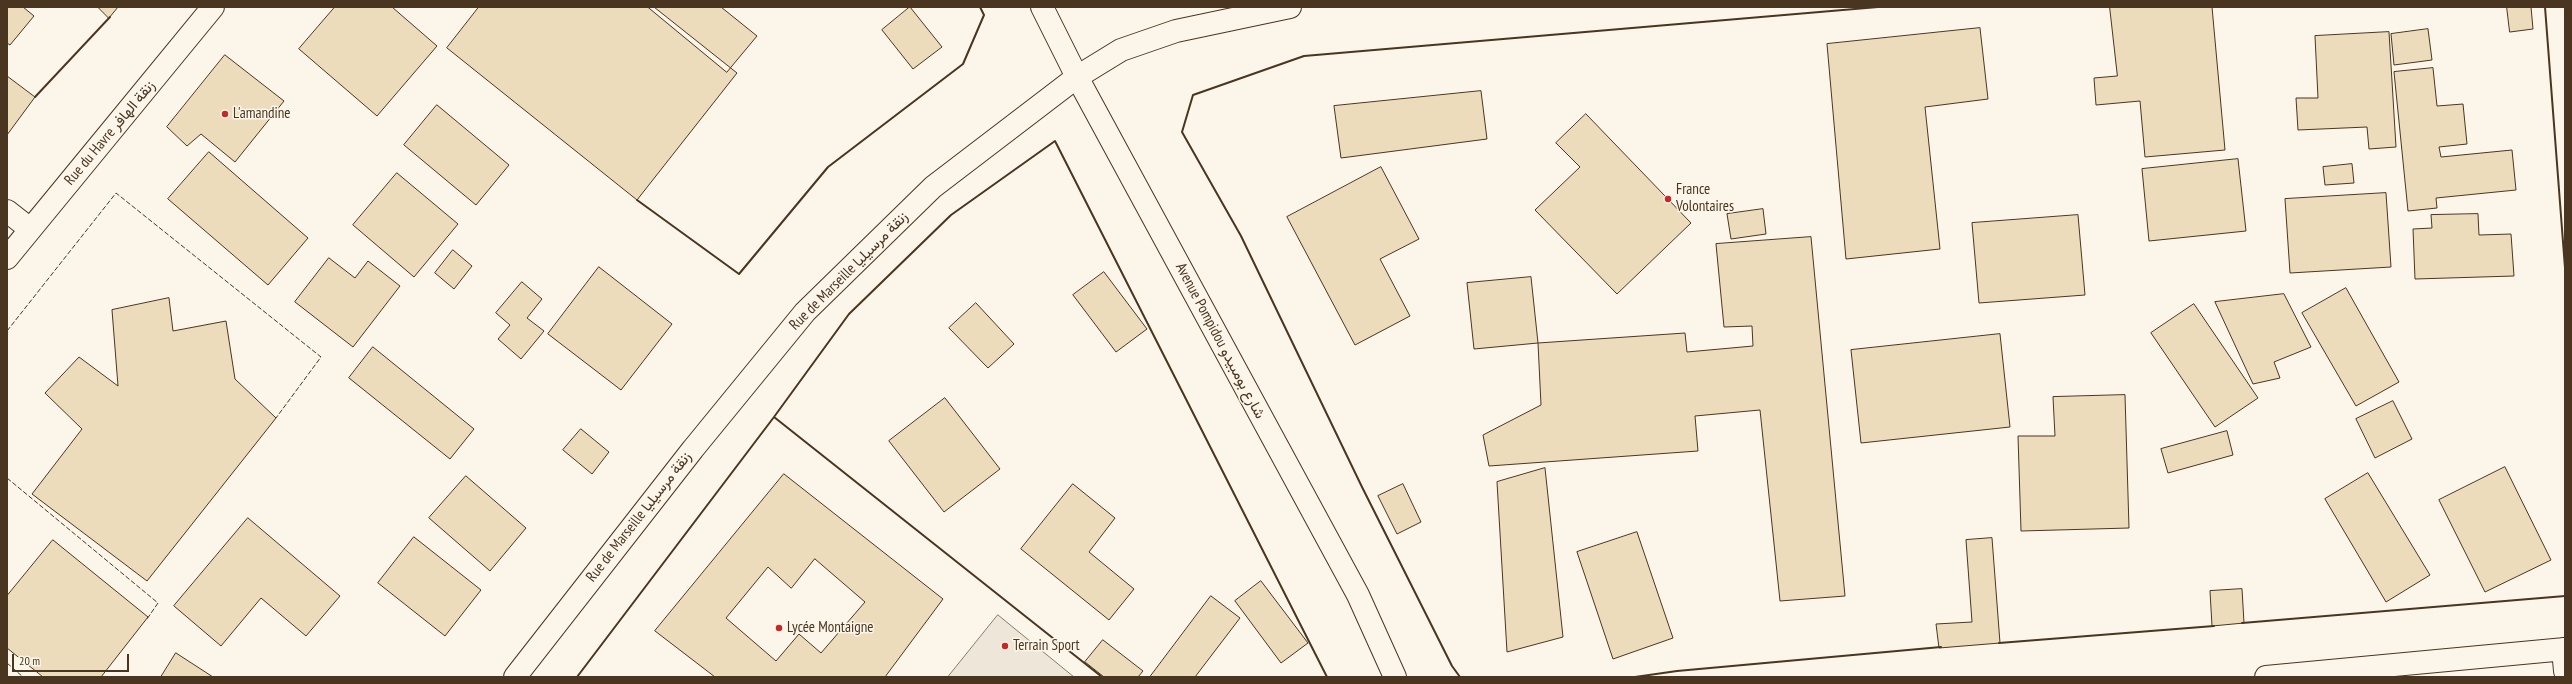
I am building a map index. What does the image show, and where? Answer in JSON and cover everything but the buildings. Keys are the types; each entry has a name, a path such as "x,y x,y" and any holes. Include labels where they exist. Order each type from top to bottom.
{"street":[{"name":"Rue du Havre زنقة الهافر","path":"7,258 212,7"},
{"name":"Avenue Pompidou شارع بومبيدو","path":"1042,7 1077,77 1358,596 1395,677"},
{"name":"Rue de Marseille زنقة مرسيليا","path":"515,677 693,449 805,312 933,187 1077,77 1121,50 1176,31 1290,7"},
{"path":"7,211 30,229"},
{"path":"2266,677 2564,649 2565,671"}],"shaded area":[{"name":"Terrain Sport","path":"998,615 1074,677 948,677"}],"fence":[{"path":"7,331 116,193 321,357 276,418"},
{"path":"7,478 158,603 147,619"},
{"path":"7,663 23,677"}],"wall":[{"path":"637,200 739,274 828,167 963,64 984,15 980,7"},
{"path":"1460,677 1452,666 1362,487 1241,236 1182,132 1193,95 1304,56 1878,7"},
{"path":"2545,7 2565,268"},
{"path":"35,97 110,17"},
{"path":"577,677 774,417 849,314 951,215 1055,141 1327,677"},
{"path":"774,417 1102,677"},
{"path":"2242,623 2565,596"},
{"path":"1999,643 2214,626"},
{"path":"1635,677 1677,671 1941,647"}],"place":[{"name":"L'amandine","path":"225,114"},
{"name":"France Volontaires","path":"1668,199"},
{"name":"Lycée Montaigne","path":"779,628"},
{"name":"Terrain Sport","path":"1005,646"}]}
